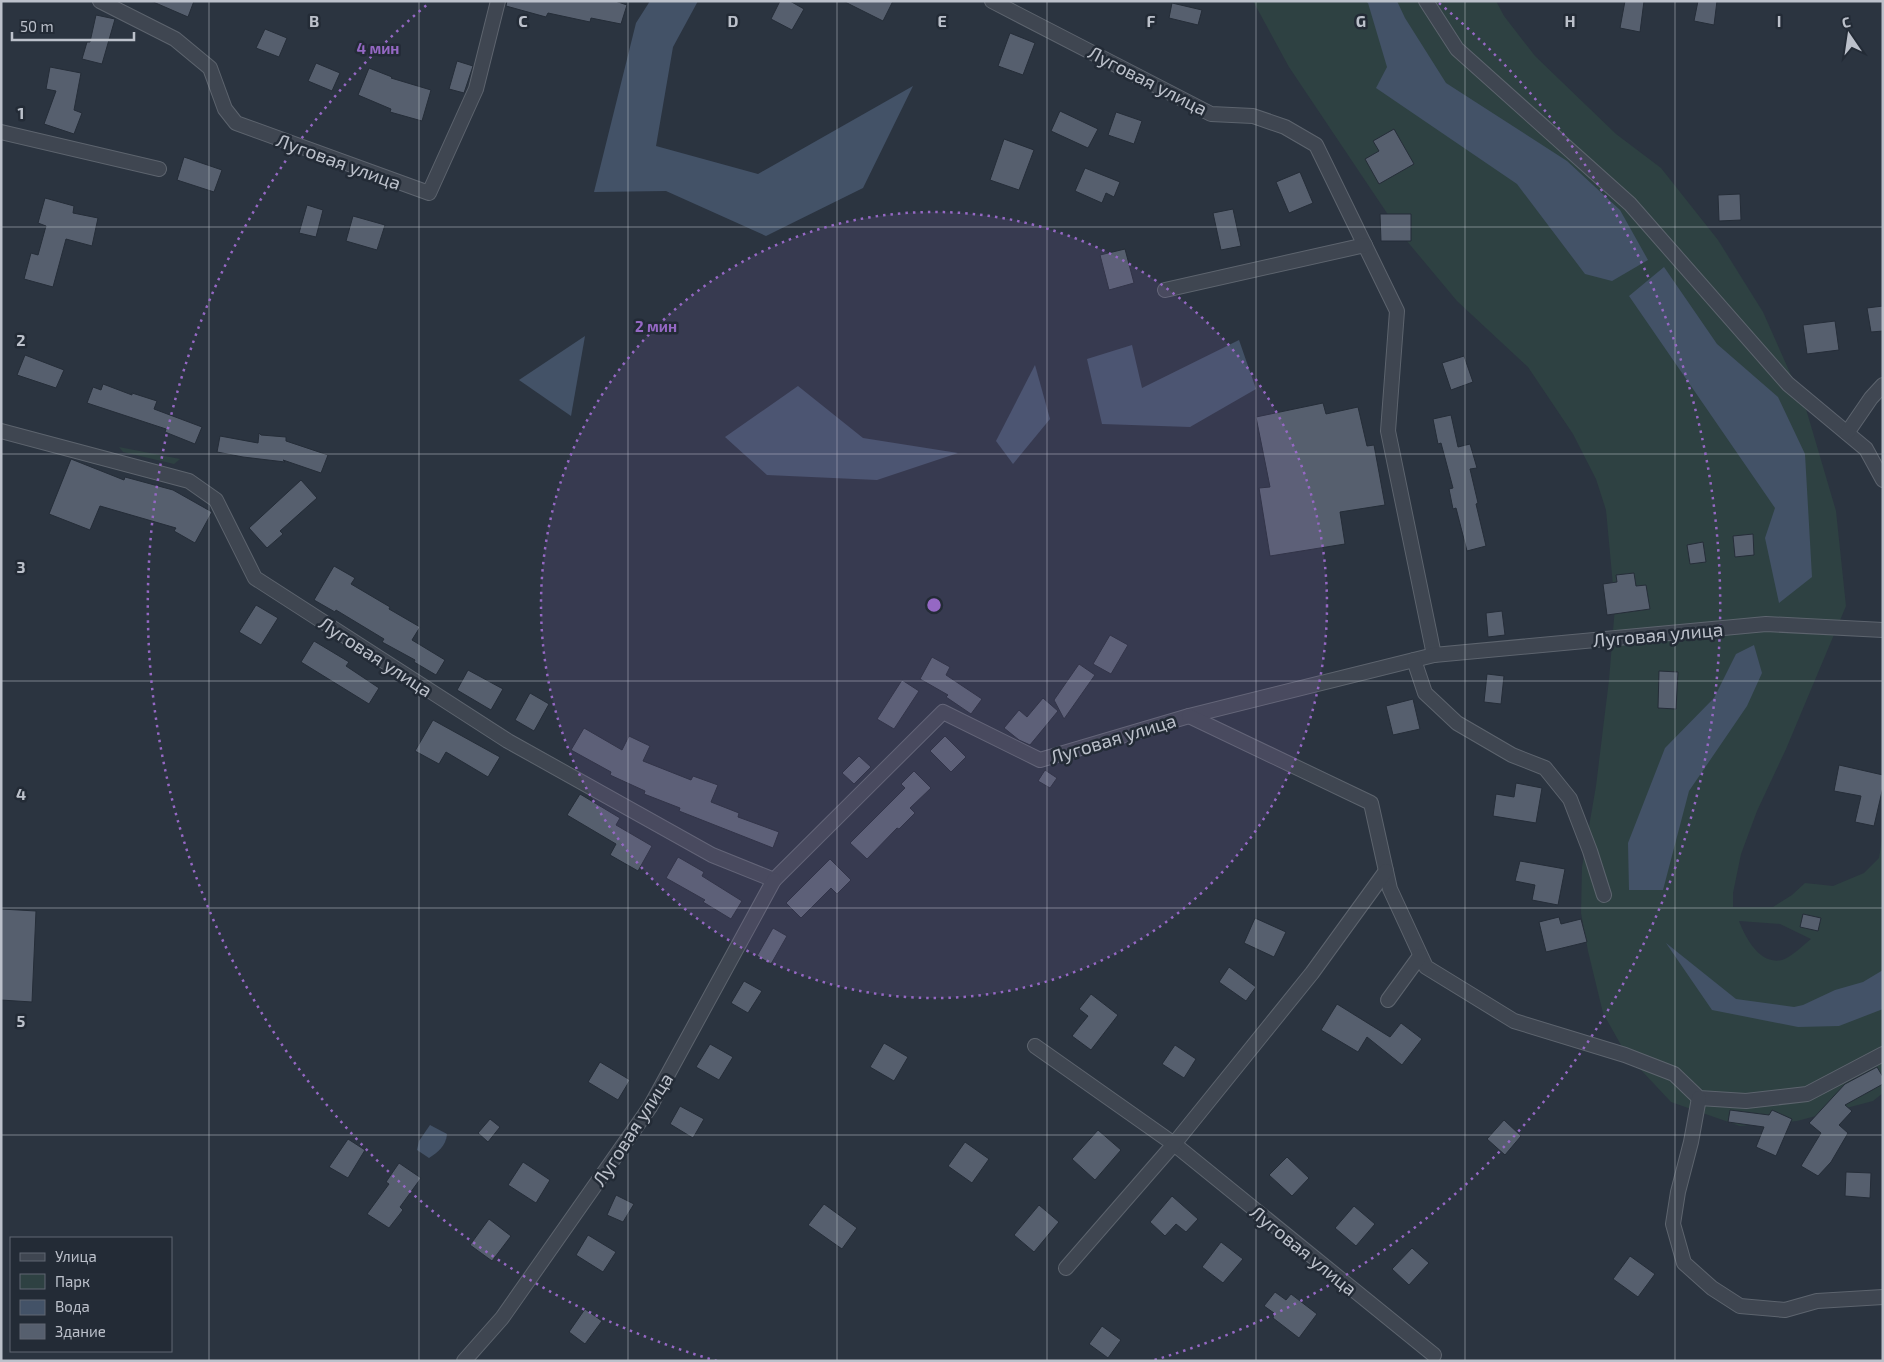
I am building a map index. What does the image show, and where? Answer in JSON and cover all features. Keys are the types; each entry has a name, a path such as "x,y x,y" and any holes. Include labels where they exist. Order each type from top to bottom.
{"street":[{"name":"Луговая улица","path":"100,1 175,39 210,68 225,109 236,123 429,193 476,89 498,1"},
{"name":"Луговая улица","path":"992,1 1211,114 1252,116 1285,127 1316,145 1397,312 1388,431 1434,655"},
{"path":"1426,1 1457,49 1630,204 1788,384 1866,449 1883,480"},
{"path":"1,132 159,169"},
{"path":"1165,290 1365,245"},
{"path":"1848,433 1871,398 1883,385"},
{"name":"Луговая улица","path":"1,431 188,481 216,500 255,578 508,741 712,855 774,880"},
{"name":"Луговая улица","path":"464,1361 502,1318 650,1107 774,880 943,712 1040,760 1189,716 1434,655 1766,624 1883,630"},
{"path":"1414,660 1425,693 1457,723 1512,755 1545,768 1570,799 1604,895"},
{"path":"1189,716 1371,803 1390,889 1426,967 1514,1021 1624,1055 1674,1074 1699,1098 1746,1101 1807,1094 1883,1054"},
{"path":"1066,1268 1174,1144 1312,972 1386,871"},
{"path":"1388,1000 1420,956"},
{"name":"Луговая улица","path":"1035,1046 1174,1144 1434,1355"},
{"path":"1699,1098 1691,1142 1678,1192 1673,1224 1684,1263 1712,1288 1740,1306 1785,1310 1817,1301 1883,1297"}],"green space":[{"path":"1253,1 1496,1 1504,16 1535,56 1616,134 1661,168 1718,240 1763,312 1806,409 1836,511 1846,606 1786,749 1757,811 1741,854 1733,893 1733,907 1773,907 1792,895 1805,883 1833,886 1864,873 1879,858 1883,833 1883,1093 1873,1101 1797,1121 1740,1126 1671,1102 1626,1054 1603,1013 1581,913 1582,867 1596,786 1609,680 1615,607 1606,510 1596,479 1573,434 1528,367 1457,301 1401,234 1289,67","holes":["1739,921 1780,924 1811,939 1790,956 1782,960 1774,960 1767,959 1755,949"]},
{"path":"119,447 180,459 174,464 123,452"}],"water":[{"path":"650,1 698,1 673,47 656,146 758,174 913,86 863,188 766,236 666,191 594,192 636,23"},
{"path":"1365,1 1397,1 1405,18 1446,83 1567,161 1620,210 1648,260 1612,281 1585,274 1517,184 1376,88 1387,67 1368,3"},
{"path":"1664,267 1717,344 1778,397 1805,454 1812,577 1779,603 1765,538 1775,508 1629,296"},
{"path":"585,336 571,416 519,380"},
{"path":"1239,340 1256,389 1190,427 1102,424 1087,359 1132,345 1142,388"},
{"path":"1035,365 1050,419 1013,464 996,441"},
{"path":"798,386 863,438 958,453 877,480 767,475 725,437"},
{"path":"1754,645 1762,673 1747,706 1689,791 1663,890 1629,890 1628,843 1665,748 1714,698 1736,654"},
{"path":"1666,943 1736,999 1794,1007 1803,1005 1835,990 1863,982 1883,970 1883,1009 1839,1026 1798,1027 1712,1010"},
{"path":"430,1125 447,1134 443,1145 429,1158 417,1150 419,1141"}],"building":[{"path":"151,1 194,1 188,17"},
{"path":"507,1 615,1 627,5 621,24 591,18 590,22 548,13 546,17 506,6"},
{"path":"780,1 790,1 804,9 792,30 771,19"},
{"path":"843,1 893,1 883,21"},
{"path":"1625,1 1644,1 1640,32 1620,28"},
{"path":"1698,1 1717,1 1714,25 1694,21"},
{"path":"1172,3 1202,10 1198,25 1169,18"},
{"path":"96,15 115,19 102,64 82,59 87,42 90,42"},
{"path":"265,29 287,38 279,57 256,48"},
{"path":"1010,33 1035,43 1023,75 998,66"},
{"path":"457,61 473,66 464,93 449,89"},
{"path":"316,63 340,73 332,91 308,81"},
{"path":"50,67 81,73 74,110 82,113 74,134 44,124 56,91 46,89"},
{"path":"369,68 391,78 431,90 422,121 390,112 391,109 358,95"},
{"path":"1060,111 1098,129 1088,148 1051,131"},
{"path":"1116,112 1142,121 1134,144 1108,135"},
{"path":"1394,129 1414,164 1379,184 1365,159 1379,151 1373,141"},
{"path":"1004,139 1034,150 1019,190 990,180"},
{"path":"184,157 222,170 214,192 177,180"},
{"path":"1085,168 1120,182 1114,197 1106,193 1102,203 1075,191"},
{"path":"1300,172 1313,203 1289,213 1276,182"},
{"path":"1740,194 1741,220 1719,221 1718,195"},
{"path":"45,198 74,206 73,213 98,218 92,246 66,239 53,287 24,279 31,253 38,255 46,226 38,223"},
{"path":"307,205 323,210 316,237 299,233"},
{"path":"1233,209 1241,246 1221,250 1213,213"},
{"path":"1380,214 1411,214 1411,241 1381,241"},
{"path":"353,216 385,225 377,250 346,241"},
{"path":"1125,249 1134,283 1109,290 1100,255"},
{"path":"1883,306 1883,331 1871,332 1867,308"},
{"path":"1835,321 1839,350 1807,354 1803,325"},
{"path":"25,355 64,370 56,388 17,375"},
{"path":"1464,356 1473,382 1451,390 1442,363"},
{"path":"103,384 132,395 132,393 157,401 154,409 202,427 195,444 165,432 166,429 87,403 93,387 101,390"},
{"path":"1323,403 1326,414 1358,407 1367,446 1374,445 1385,505 1340,512 1345,544 1270,556 1259,488 1270,487 1256,417"},
{"path":"1451,415 1458,447 1470,444 1477,468 1470,469 1486,546 1467,551 1456,508 1453,509 1449,489 1453,488 1441,443 1438,444 1433,419"},
{"path":"259,433 261,435 286,437 286,441 328,455 321,473 283,460 285,462 217,452 220,436 258,443"},
{"path":"71,459 124,480 125,477 173,490 212,512 195,543 174,531 176,528 100,506 90,530 49,514"},
{"path":"301,480 317,498 280,531 283,534 267,548 249,528"},
{"path":"1753,534 1754,555 1735,557 1733,536"},
{"path":"1703,542 1706,562 1690,564 1687,545"},
{"path":"334,566 355,578 351,584 420,627 412,640 445,660 436,675 414,662 415,660 382,642 384,639 336,610 335,612 314,600"},
{"path":"1634,573 1636,586 1646,585 1650,609 1607,615 1603,584 1617,582 1616,575"},
{"path":"256,605 278,618 261,645 239,632"},
{"path":"1502,611 1505,635 1488,637 1486,613"},
{"path":"1110,635 1128,645 1111,674 1093,664"},
{"path":"314,641 349,662 346,666 379,688 369,704 301,662"},
{"path":"932,657 950,667 946,675 982,699 971,714 946,697 948,695 920,679"},
{"path":"1079,664 1095,675 1064,719 1054,700"},
{"path":"468,670 503,689 491,710 457,690"},
{"path":"1659,671 1678,672 1676,709 1658,708"},
{"path":"1487,674 1504,676 1501,704 1484,702"},
{"path":"902,680 919,691 894,729 877,719"},
{"path":"530,693 549,704 534,731 515,720"},
{"path":"1043,698 1058,711 1030,745 1019,740 1004,728 1019,710 1027,717"},
{"path":"1413,699 1420,729 1393,735 1386,706"},
{"path":"433,720 500,757 488,777 446,752 439,764 415,751"},
{"path":"584,728 622,750 629,736 650,746 643,761 691,780 693,776 718,785 711,802 739,813 738,817 779,832 773,848 679,811 680,808 644,794 645,791 610,775 611,772 571,750"},
{"path":"945,736 966,757 951,772 930,751"},
{"path":"859,756 871,767 854,784 842,773"},
{"path":"1839,765 1883,775 1883,787 1874,826 1855,822 1861,796 1834,791"},
{"path":"1045,770 1057,778 1050,788 1038,781"},
{"path":"914,771 931,788 910,808 915,813 899,829 897,828 867,859 850,843 905,788 901,784"},
{"path":"1516,783 1542,788 1536,823 1493,816 1496,794 1514,797"},
{"path":"580,794 620,818 616,825 652,846 638,871 610,855 616,844 567,815"},
{"path":"678,857 704,872 702,876 742,901 731,919 703,902 705,900 666,878"},
{"path":"830,859 851,880 837,894 831,888 801,918 786,903"},
{"path":"1520,861 1565,869 1558,905 1532,900 1535,885 1515,881"},
{"path":"1,909 36,911 32,1002 1,1000"},
{"path":"1803,914 1821,918 1818,931 1800,927"},
{"path":"1559,917 1561,924 1581,919 1587,942 1546,952 1539,922"},
{"path":"1255,918 1286,932 1274,957 1244,943"},
{"path":"773,928 787,936 771,964 757,956"},
{"path":"1229,967 1256,987 1246,1001 1219,982"},
{"path":"744,981 762,991 748,1013 731,1003"},
{"path":"1091,994 1118,1015 1091,1050 1072,1036 1088,1016 1079,1009"},
{"path":"1337,1004 1390,1037 1401,1023 1422,1039 1402,1065 1367,1037 1358,1052 1321,1030"},
{"path":"884,1043 908,1057 894,1081 870,1067"},
{"path":"710,1044 733,1057 719,1080 696,1067"},
{"path":"1175,1045 1196,1059 1184,1078 1162,1064"},
{"path":"600,1062 630,1080 618,1100 588,1082"},
{"path":"1877,1067 1883,1077 1883,1084 1845,1105 1852,1111 1839,1125 1848,1133 1831,1162 1818,1176 1801,1166 1821,1133 1809,1123 1845,1084"},
{"path":"680,1106 704,1119 693,1138 670,1124"},
{"path":"1730,1110 1769,1115 1772,1110 1792,1119 1776,1156 1756,1147 1764,1127 1728,1122"},
{"path":"490,1119 500,1127 488,1142 478,1133"},
{"path":"1504,1120 1521,1136 1505,1155 1487,1139"},
{"path":"1098,1130 1121,1150 1095,1180 1072,1159"},
{"path":"348,1139 365,1150 348,1178 329,1167"},
{"path":"965,1142 989,1159 972,1183 948,1166"},
{"path":"1287,1157 1309,1178 1292,1196 1269,1175"},
{"path":"523,1162 550,1180 536,1203 508,1185"},
{"path":"399,1163 421,1178 400,1207 403,1210 389,1228 367,1214 389,1184 386,1182"},
{"path":"1846,1172 1871,1173 1870,1198 1845,1196"},
{"path":"616,1195 634,1204 623,1222 607,1215"},
{"path":"1172,1196 1198,1219 1186,1232 1176,1224 1165,1236 1150,1222"},
{"path":"824,1204 857,1228 842,1249 808,1225"},
{"path":"1039,1205 1059,1222 1034,1252 1014,1235"},
{"path":"1354,1206 1375,1224 1356,1246 1335,1228"},
{"path":"489,1219 511,1236 492,1261 470,1245"},
{"path":"588,1235 616,1252 603,1272 576,1255"},
{"path":"1221,1242 1243,1259 1223,1283 1202,1267"},
{"path":"1412,1248 1429,1263 1409,1285 1392,1269"},
{"path":"1630,1256 1655,1274 1638,1297 1613,1279"},
{"path":"1275,1292 1286,1300 1291,1294 1317,1314 1299,1338 1273,1318 1274,1313 1264,1306"},
{"path":"585,1309 602,1321 585,1344 569,1332"},
{"path":"1102,1326 1121,1340 1108,1358 1089,1344"}]}
